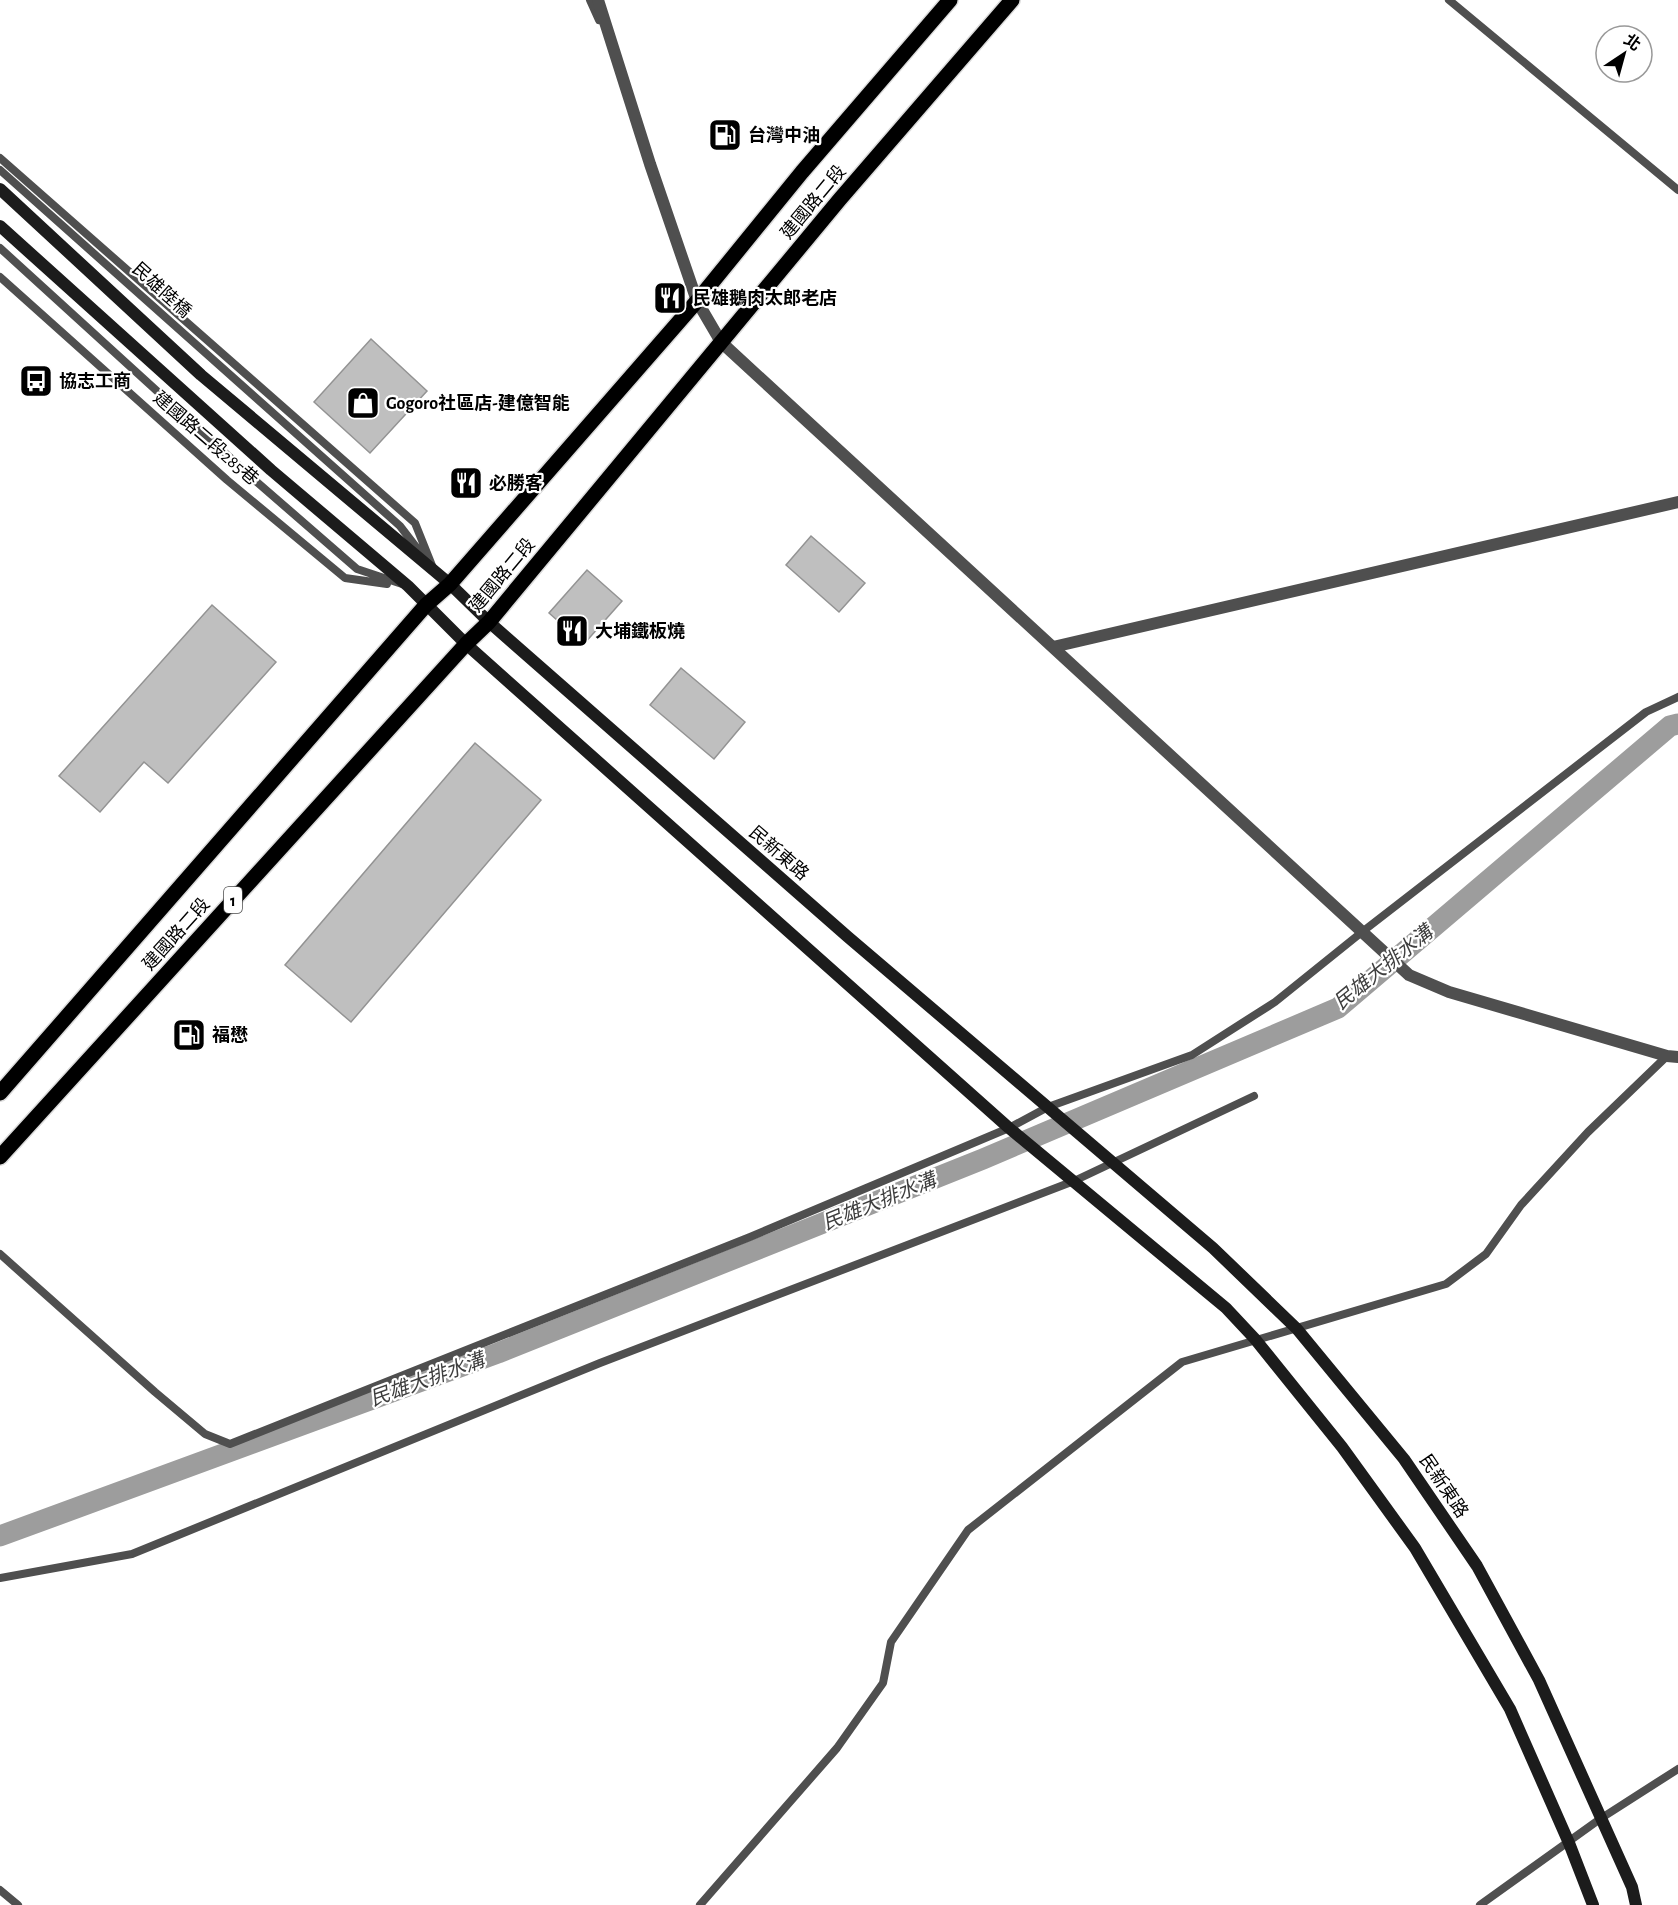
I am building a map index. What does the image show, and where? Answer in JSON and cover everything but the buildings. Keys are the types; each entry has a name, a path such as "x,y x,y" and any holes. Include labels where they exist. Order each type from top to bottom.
{"main road":[{"name":"建國路二段","path":"0,1093 426,604 450,584 697,300 802,172 950,0"},
{"name":"建國路二段","path":"0,1156 466,644 489,622 840,199 1012,0"},
{"name":"民雄陸橋","path":"0,189 201,375 434,571"},
{"path":"0,226 271,470 408,586 466,644 1010,1128 1226,1308 1255,1339 1342,1447 1415,1548 1510,1708 1569,1843 1593,1905"},
{"name":"民新東路","path":"434,571 848,937 1213,1248 1297,1329 1404,1459 1477,1566 1539,1680 1632,1887 1635,1905"}],"street":[{"path":"598,0 650,164 697,300 721,342 1409,975 1449,993 1672,1056"},
{"path":"1053,647 1678,502"}],"lane":[{"path":"590,0 620,67"},
{"path":"604,0 620,67"},
{"path":"1449,0 1678,190"},
{"path":"0,158 415,524 434,571"},
{"name":"民雄陸橋","path":"0,170 400,526 434,571"},
{"path":"0,248 258,483 357,569 408,586"},
{"name":"建國路二段285巷","path":"0,277 227,480 345,578 408,586"},
{"path":"0,1254 205,1434 230,1444 750,1237 1010,1128 1048,1107 1192,1055 1275,1002 1646,712 1678,697"},
{"path":"700,1905 837,1748 883,1683 891,1642 968,1530 1182,1362 1446,1284 1486,1254 1521,1205 1588,1132 1672,1056"},
{"path":"0,1578 132,1554 600,1363 1074,1181 1254,1096"},
{"path":"1480,1905 1600,1820 1678,1769"},
{"path":"0,1890 18,1905"}],"waterway":[{"name":"民雄大排水溝","path":"0,1536 498,1353 983,1159 1338,1008 1670,726 1678,724"}],"place":[{"name":"台灣中油","path":"725,135"},
{"name":"民雄鵝肉太郎老店","path":"670,298"},
{"name":"協志工商","path":"36,381"},
{"name":"Gogoro社區店-建億智能","path":"363,403"},
{"name":"必勝客","path":"466,483"},
{"name":"大埔鐵板燒","path":"572,631"},
{"name":"福懋","path":"189,1035"}]}
